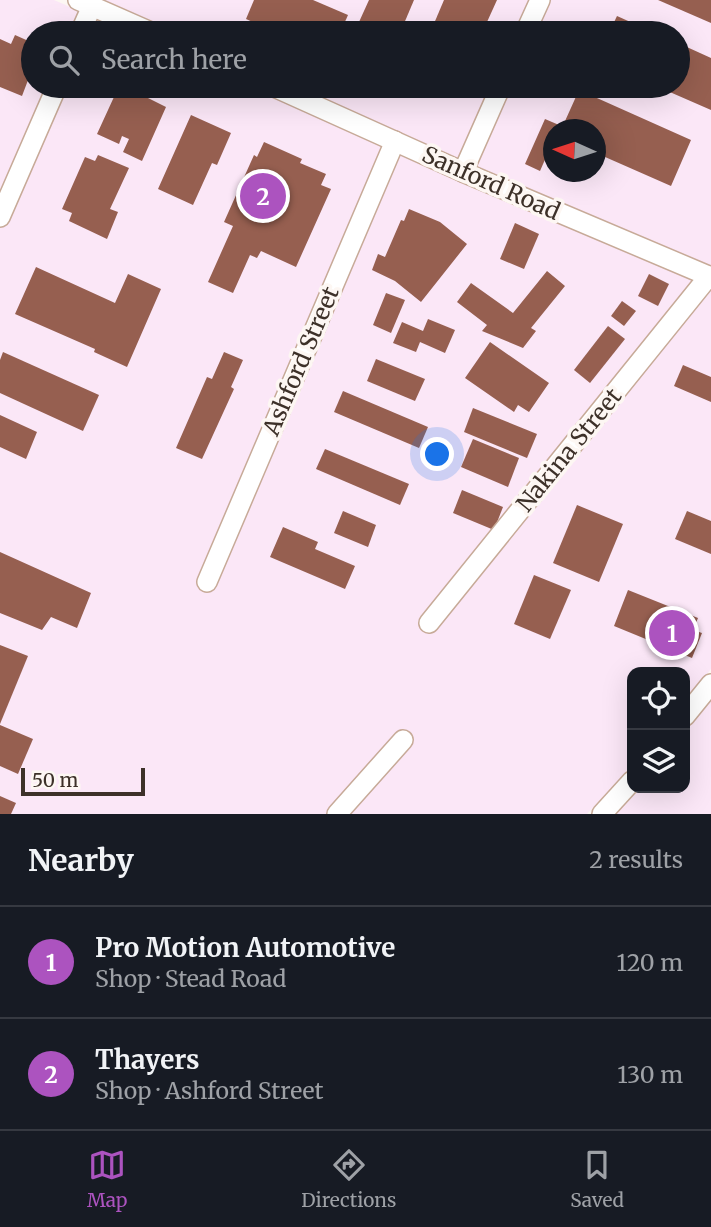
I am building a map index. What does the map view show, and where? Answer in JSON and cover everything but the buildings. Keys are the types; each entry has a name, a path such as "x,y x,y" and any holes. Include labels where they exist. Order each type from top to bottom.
{"street":[{"path":"530,21 540,0"},
{"path":"82,21 85,3 126,21"},
{"path":"0,217 52,98"},
{"name":"Sanford Road","path":"299,98 463,172 710,277"},
{"path":"463,172 497,98"},
{"name":"Ashford Street","path":"207,582 395,141"},
{"name":"Nakina Street","path":"429,623 710,277"},
{"path":"690,710 711,684"},
{"path":"337,814 403,740"},
{"path":"602,814 627,786"}],"shaded area":[{"path":"0,0 54,0 102,21 21,21 21,98 279,98 711,285 711,669 690,695 690,667 627,667 627,770 587,814 0,814"},
{"path":"84,0 711,0 711,274 308,98 690,98 690,21 132,21"},
{"path":"711,699 711,814 616,814 636,793 690,793 690,726"}],"place":[{"name":"Thayers","path":"263,196"},
{"name":"Pro Motion Automotive","path":"672,633"}]}
